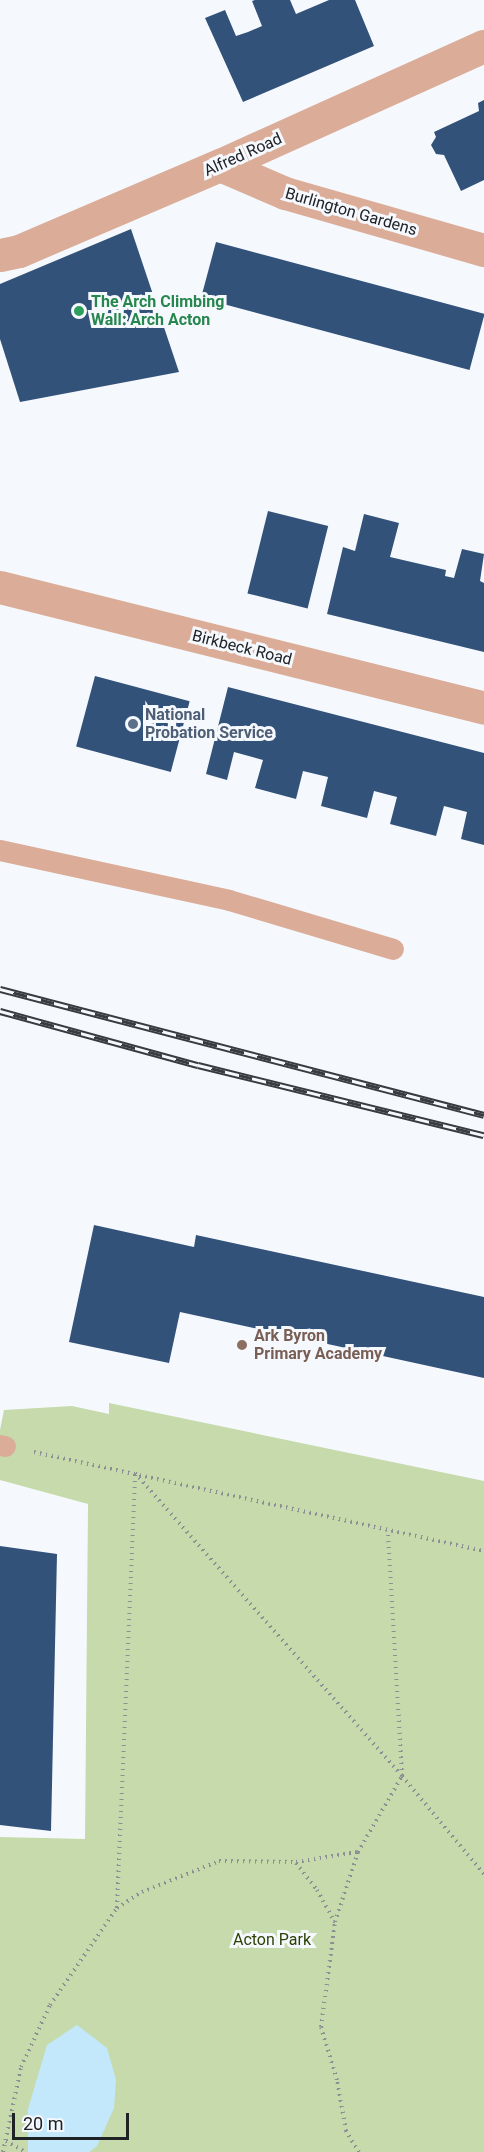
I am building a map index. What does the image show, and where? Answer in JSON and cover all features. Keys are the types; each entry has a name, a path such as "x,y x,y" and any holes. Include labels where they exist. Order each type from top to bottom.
{"street":[{"name":"Alfred Road","path":"0,255 19,252 220,165 484,46"},
{"name":"Burlington Gardens","path":"220,165 285,194 484,250"},
{"name":"Birkbeck Road","path":"0,588 484,708"}],"lane":[{"path":"0,850 229,900 393,949"}],"path":[{"path":"2,1445 135,1473 388,1532 484,1551"},
{"path":"135,1473 402,1776 484,1874"},
{"path":"117,1908 135,1473"},
{"path":"359,2152 346,2131 337,2080 321,2026 334,1922 358,1852 402,1776 388,1532"},
{"path":"3,2152 21,2067 45,2015 117,1908 142,1892 219,1861 296,1862 358,1852"},
{"path":"296,1862 317,1890 334,1922"},
{"path":"6,2141 25,2152"}],"green space":[{"name":"Acton Park","path":"109,1403 484,1481 484,2152 0,2152 0,1837 85,1839 88,1504 0,1480 0,1430 4,1410 72,1406 109,1414"}],"water":[{"path":"77,2025 107,2048 116,2080 114,2108 97,2146 89,2152 28,2152 28,2109 47,2045"}],"building":[{"path":"290,0 296,14 329,0 355,0 374,46 243,102 205,18 225,10 236,36 248,32 262,26 252,1"},
{"path":"484,100 484,180 461,191 444,155 436,154 431,145 436,137 434,132 479,111 478,103"},
{"name":"The Arch Climbing Wall: Arch Acton","path":"131,229 179,372 20,402 0,339 0,284"},
{"path":"216,242 484,314 470,370 201,298"},
{"path":"268,511 328,526 308,608 247,593"},
{"path":"364,514 399,523 390,557 446,570 445,576 454,578 462,549 484,554 480,581 484,583 484,652 327,614 343,547 355,551"},
{"name":"National Probation Service","path":"95,676 190,701 171,772 76,747"},
{"path":"228,687 484,753 484,845 461,839 467,812 444,806 436,836 390,824 397,797 374,791 367,818 321,806 328,777 303,771 296,799 255,788 263,760 234,752 227,780 206,774"},
{"path":"94,1225 194,1247 196,1235 484,1297 484,1378 180,1312 169,1363 69,1342"},
{"path":"0,1546 57,1554 51,1831 0,1825"}],"railway":[{"path":"0,989 484,1115"},
{"path":"0,1011 198,1065 484,1135"}],"place":[{"name":"The Arch Climbing Wall: Arch Acton","path":"79,311"},
{"name":"National Probation Service","path":"133,724"},
{"name":"Ark Byron Primary Academy","path":"242,1345"}]}
